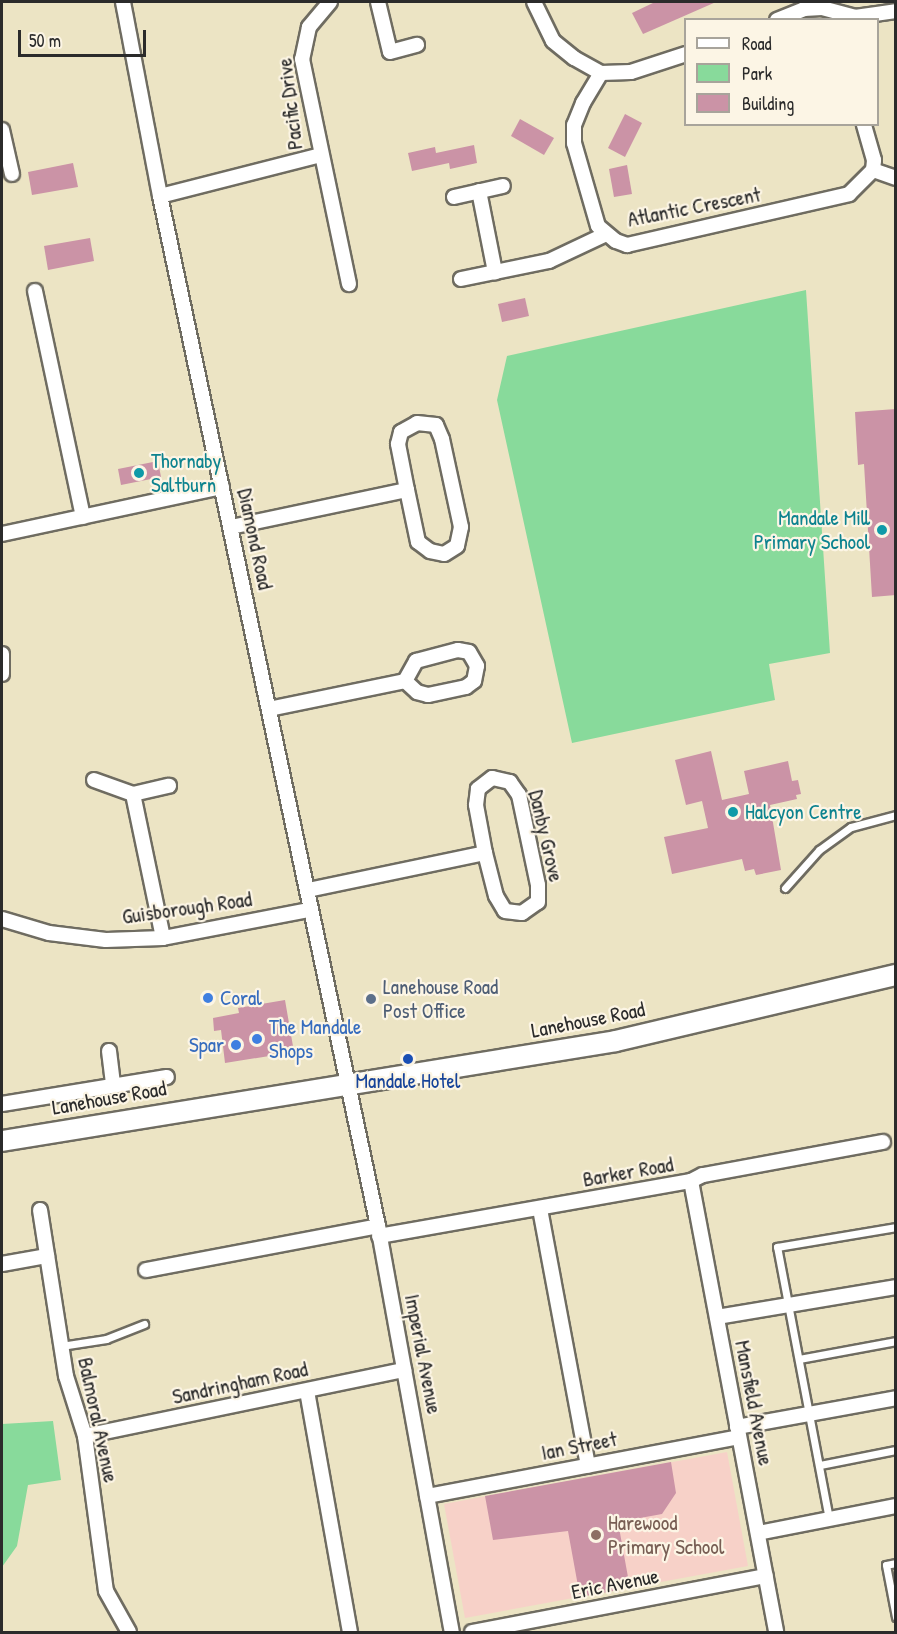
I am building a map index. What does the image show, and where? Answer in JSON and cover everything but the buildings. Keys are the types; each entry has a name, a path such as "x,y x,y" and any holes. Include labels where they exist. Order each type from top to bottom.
{"street":[{"name":"Diamond Road","path":"123,2 160,196 308,890 309,910 348,1085"},
{"name":"Pacific Drive","path":"160,196 321,155 302,59 309,27 330,2"},
{"path":"378,2 390,52 417,45"},
{"path":"534,2 553,41 574,58 602,73 631,72 684,55"},
{"path":"781,18 804,5 854,18 896,11"},
{"name":"Atlantic Crescent","path":"602,73 583,103 574,125 574,143 598,226 606,234 627,244 643,243 849,194 873,170"},
{"path":"865,126 874,160 873,170 896,178"},
{"path":"3,139 12,174"},
{"path":"321,155 349,284"},
{"path":"454,197 503,186"},
{"path":"479,191 495,272"},
{"path":"461,279 549,261 606,234"},
{"path":"35,291 83,517"},
{"path":"417,423 436,425 461,527 457,546 444,554 430,551 418,542 407,490 398,444 401,432 417,423"},
{"path":"2,534 222,487"},
{"path":"231,527 407,490"},
{"path":"269,709 405,681 416,661 458,650 469,652 477,666 474,681 466,687 428,695 417,692 405,681"},
{"path":"2,654 2,674"},
{"name":"Danby Grove","path":"492,778 510,782 519,795 538,885 538,902 522,913 505,911 496,896 485,853 476,805 478,789 492,778"},
{"path":"94,780 133,794 169,786"},
{"path":"133,794 163,938"},
{"path":"308,890 485,853"},
{"name":"Guisborough Road","path":"2,919 49,933 106,940 163,938 309,910"},
{"name":"Lanehouse Road","path":"2,1141 616,1041 896,975"},
{"path":"109,1051 113,1086"},
{"path":"2,1104 167,1077"},
{"name":"Imperial Avenue","path":"348,1085 378,1231 452,1632"},
{"name":"Barker Road","path":"146,1270 378,1231 540,1209 691,1181 703,1175 883,1142"},
{"name":"Mansfield Avenue","path":"691,1181 776,1632"},
{"path":"540,1209 588,1466"},
{"name":"Balmoral Avenue","path":"40,1210 66,1376 85,1436 106,1592 129,1632"},
{"path":"2,1264 47,1256"},
{"path":"717,1317 896,1287"},
{"name":"Sandringham Road","path":"85,1436 404,1370"},
{"path":"307,1391 350,1632"},
{"name":"Ian Street","path":"427,1496 588,1466 809,1414 896,1398"},
{"path":"758,1533 896,1506"},
{"name":"Eric Avenue","path":"472,1632 766,1576"}],"lane":[{"path":"785,888 819,850 850,827 896,815"},
{"path":"829,1519 777,1247 896,1227"},
{"path":"61,1346 106,1339 144,1324"},
{"path":"799,1359 896,1341"},
{"path":"820,1465 896,1450"},
{"path":"896,1563 886,1565 896,1617"}],"shaded area":[{"name":"Harewood Primary School","path":"727,1452 748,1566 465,1618 444,1504"}],"green space":[{"path":"806,290 830,653 769,664 775,700 572,743 497,400 507,356"},
{"path":"53,1421 61,1480 28,1485 17,1546 2,1567 2,1424"}],"place":[{"name":"Thornaby Saltburn","path":"139,473"},
{"name":"Mandale Mill Primary School","path":"882,530"},
{"name":"Halcyon Centre","path":"733,812"},
{"name":"Coral","path":"208,998"},
{"name":"Lanehouse Road Post Office","path":"371,999"},
{"name":"The Mandale Shops","path":"257,1039"},
{"name":"Spar","path":"236,1045"},
{"name":"Mandale Hotel","path":"408,1059"},
{"name":"Harewood Primary School","path":"596,1535"}]}
